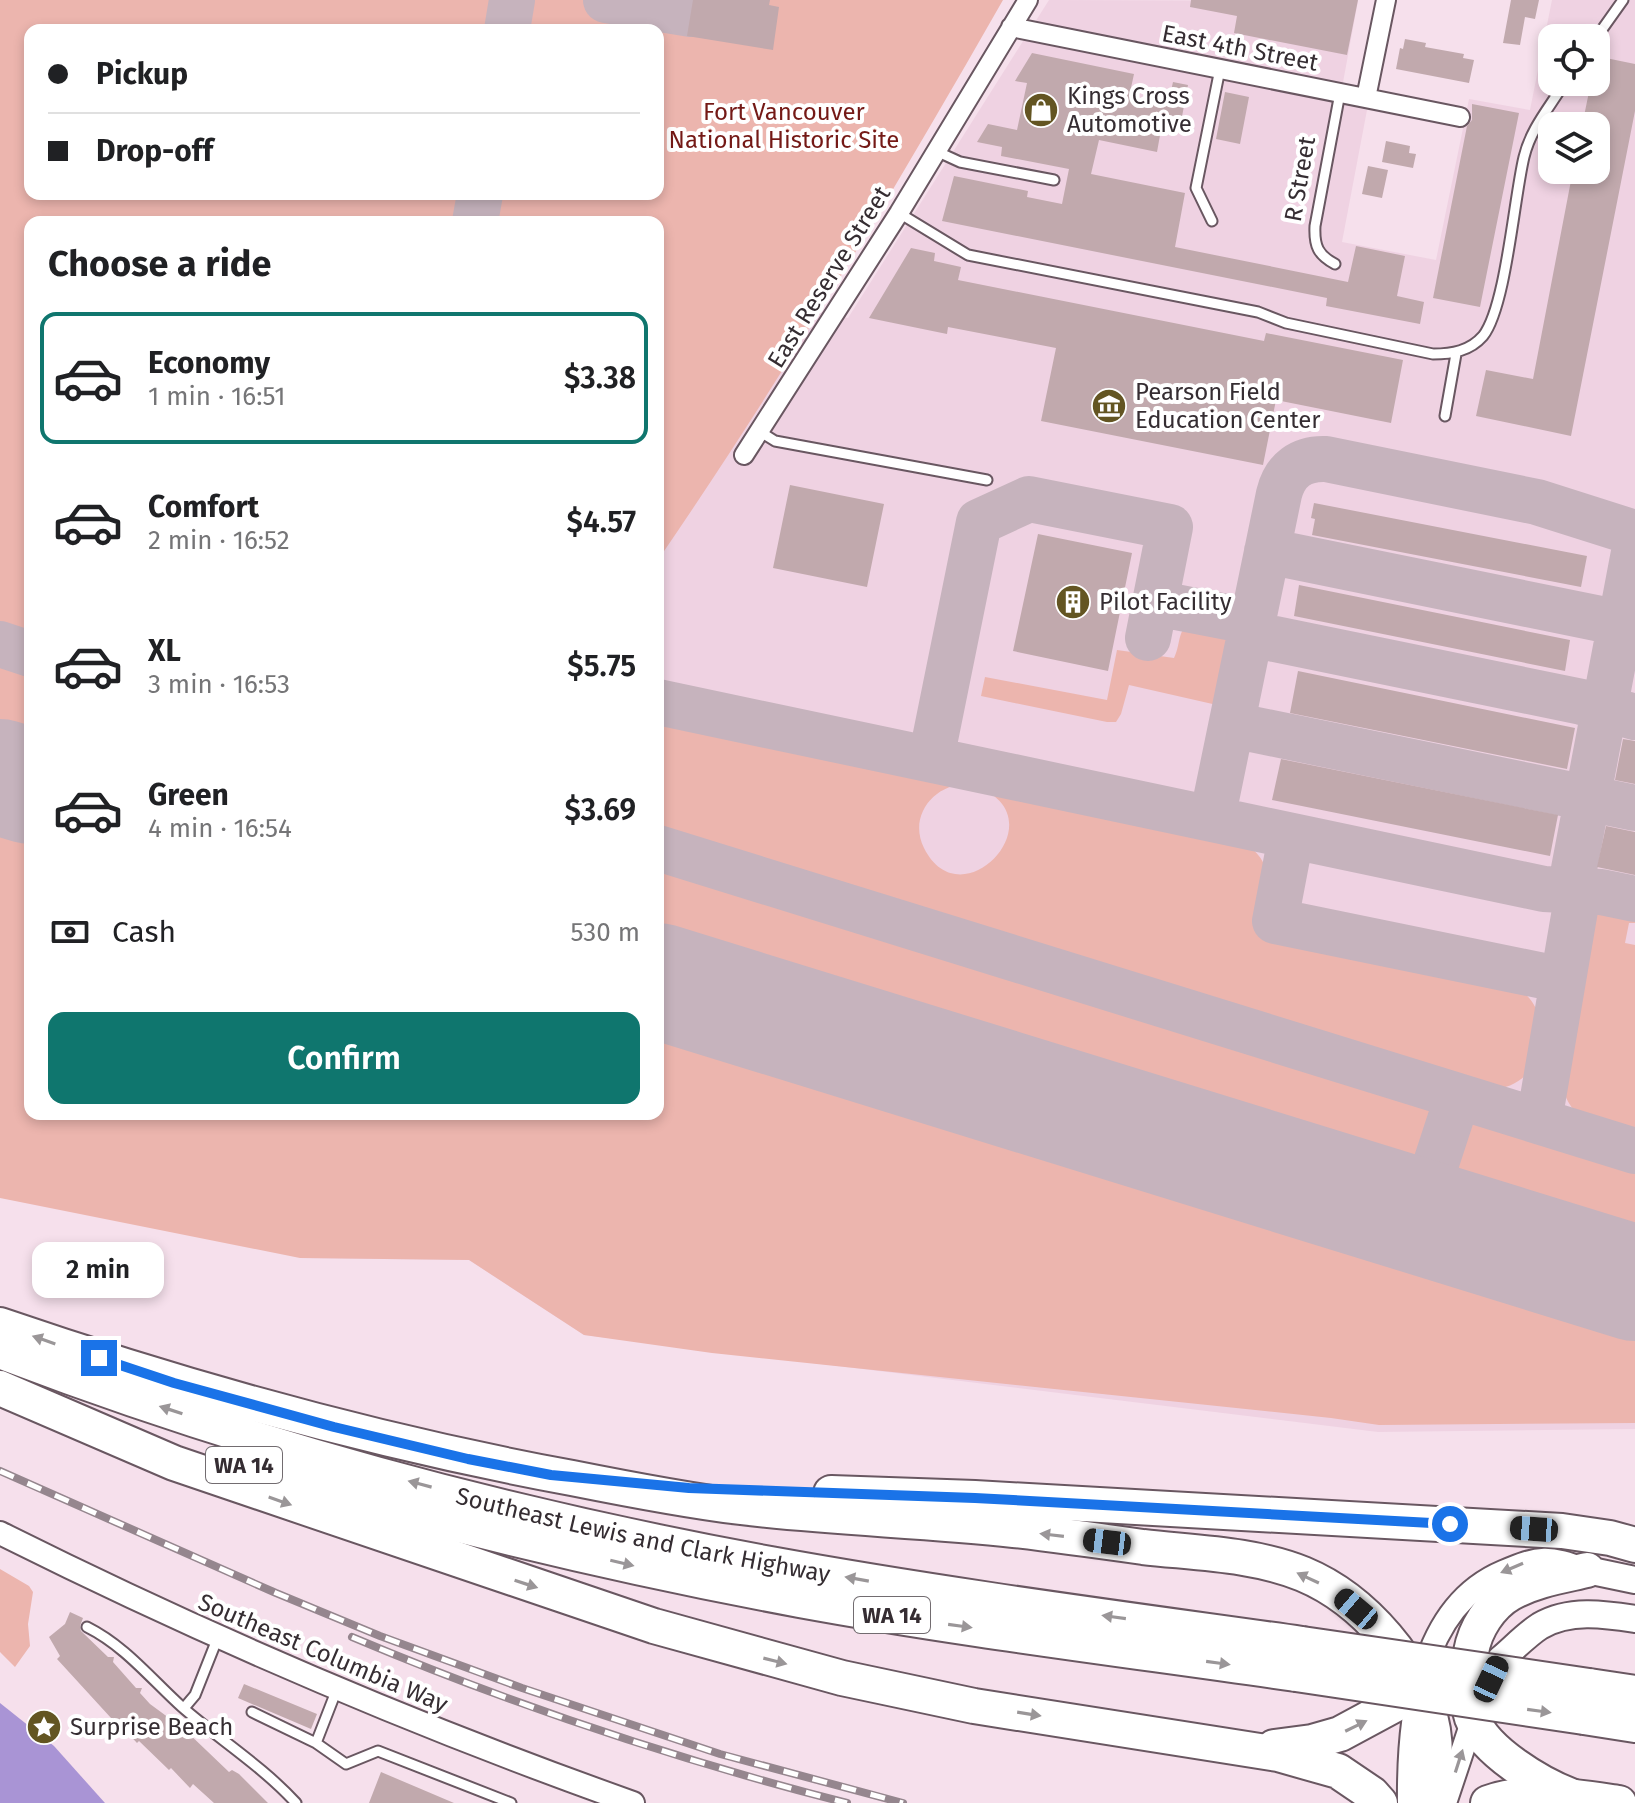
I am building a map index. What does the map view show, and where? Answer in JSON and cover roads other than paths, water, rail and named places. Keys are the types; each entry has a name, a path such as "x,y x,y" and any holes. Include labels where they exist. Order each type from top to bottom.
{"highway":[{"path":"0,1325 174,1383 334,1427 551,1475 742,1507 1013,1530 1262,1562 1304,1574 1340,1595 1403,1655 1420,1689 1432,1726 1436,1756 1432,1803"},
{"name":"Southeast Lewis and Clark Highway","path":"0,1351 162,1407 341,1462 464,1496 631,1535 1299,1659 1587,1702 1635,1725"},
{"path":"0,1385 174,1463 624,1617 842,1678 974,1706 1253,1748 1338,1771 1380,1803"},
{"name":"Southeast Lewis and Clark Highway","path":"0,1385 356,1499 491,1534 691,1579 913,1619 1299,1659"},
{"path":"551,1475 689,1488 975,1498 1562,1531 1635,1545"},
{"path":"1571,1796 1548,1787 1505,1758 1472,1719 1467,1672 1473,1637 1481,1621 1508,1595 1544,1579 1587,1570"},
{"path":"1253,1748 1312,1742 1340,1734 1420,1689 1501,1659"},
{"name":"Southeast Lewis and Clark Highway","path":"1587,1702 1635,1693"},
{"path":"1488,1803 1525,1795 1571,1796 1619,1803"}],"main road":[{"path":"1587,1570 1635,1580"},
{"path":"1501,1659 1540,1626 1564,1617 1593,1614 1635,1619"}],"street":[{"name":"East Reserve Street","path":"744,455 899,213 1028,0"},
{"path":"1366,98 1386,0"},
{"name":"East 4th Street","path":"1011,27 1460,117"},
{"name":"Southeast Columbia Way","path":"0,1533 218,1637 337,1689 448,1735 633,1803"},
{"path":"1409,1803 1411,1721 1432,1645 1445,1620 1472,1590 1496,1575 1525,1563 1554,1558 1587,1570"},
{"path":"1445,1803 1472,1719 1501,1659"}],"lane":[{"path":"1606,24 1623,0"},
{"path":"1212,221 1196,188 1220,69"},
{"name":"R Street","path":"1335,264 1320,256 1314,241 1340,93"},
{"path":"899,213 968,255 1258,312 1286,323 1419,351 1456,354 1482,336 1495,309 1524,156 1534,127 1555,96"},
{"path":"936,151 960,162 1054,180"},
{"path":"1445,416 1456,354"},
{"path":"759,431 775,441 987,480"},
{"path":"87,1627 115,1643 184,1708 274,1779 296,1803"},
{"path":"184,1708 201,1683 218,1637"},
{"path":"316,1743 337,1689"},
{"path":"252,1712 316,1743 346,1764 378,1751 511,1803"}],"railway":[{"path":"0,1471 380,1636 522,1688 720,1754 903,1803"},
{"path":"352,1637 596,1729 847,1803"}],"place":[{"name":"Kings Cross Automotive","path":"1041,110"},
{"name":"Pearson Field Education Center","path":"1109,406"},
{"name":"Pilot Facility","path":"1073,602"},
{"name":"Surprise Beach","path":"44,1727"}],"park label":[{"name":"Fort Vancouver National Historic Site","path":"784,126"}]}
